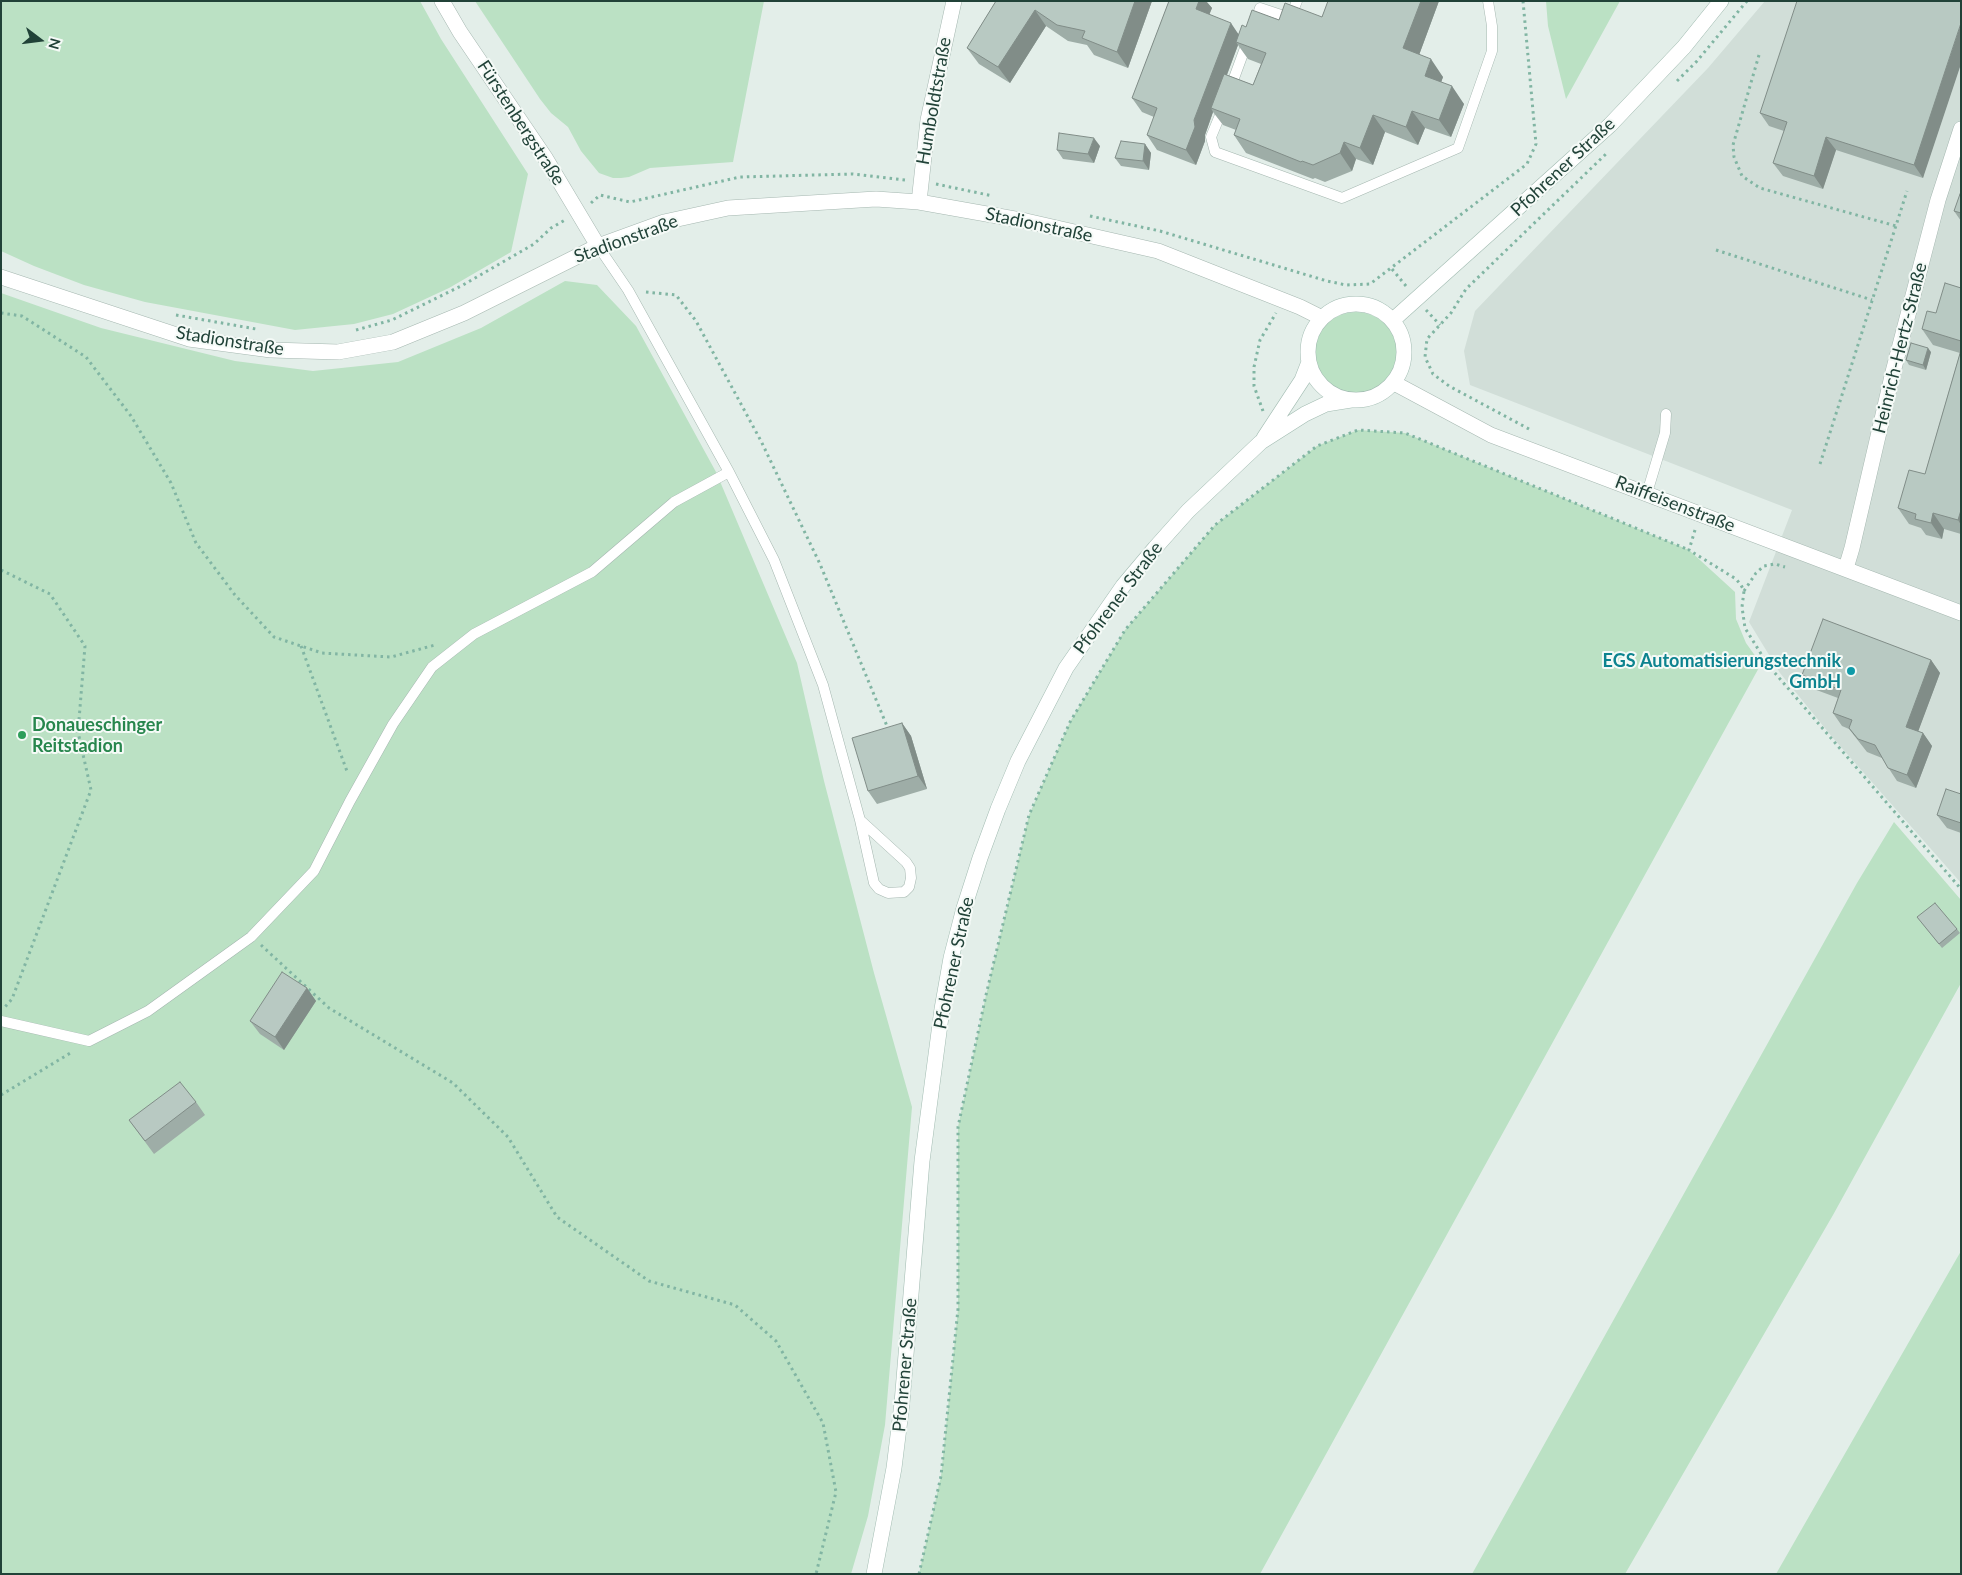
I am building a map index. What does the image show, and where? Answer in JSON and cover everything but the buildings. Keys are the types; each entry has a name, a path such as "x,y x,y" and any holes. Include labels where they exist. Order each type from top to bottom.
{"street":[{"name":"Fürstenbergstraße","path":"442,1 460,32 546,159 598,246"},
{"name":"Humboldtstraße","path":"919,202 928,120 954,1"},
{"name":"Pfohrener Straße","path":"1393,320 1610,125 1684,47 1721,1"},
{"name":"Heinrich-Hertz-Straße","path":"1846,568 1893,372 1938,200 1961,129"},
{"name":"Stadionstraße","path":"1,277 189,339 271,350 338,352 393,342 464,313 598,246 664,222 728,208 876,199 919,202 1026,221 1158,251 1284,300 1322,318"},
{"path":"1350,304 1366,304 1381,310 1393,320 1401,334 1404,348 1403,364 1394,383 1384,391 1368,398 1351,400 1336,396 1324,388 1314,376 1309,362 1308,346 1312,331 1322,318 1335,308 1350,304"},
{"name":"Pfohrener Straße","path":"1261,442 1302,380 1309,362"},
{"name":"Raiffeisenstraße","path":"1394,383 1491,435 1961,613"},
{"name":"Pfohrener Straße","path":"874,1574 892,1477 902,1403 922,1161 939,1026 951,958 980,858 1008,785 1037,722 1066,668 1093,626 1123,586 1168,533 1224,476 1261,442 1305,414 1326,404 1351,400"}],"lane":[{"path":"1297,1 1290,18 1260,8 1211,137 1215,152 1342,198 1458,148 1492,51 1492,26 1488,1"},
{"path":"598,246 628,290 729,472 774,560 823,685 860,820 874,883 879,889 888,893 904,892 911,878 910,868 906,862 860,820"},
{"path":"1648,493 1665,433 1666,414"},
{"path":"1,1020 89,1041 148,1012 251,937 314,870 393,724 432,666 474,634 592,572 674,502 729,472"}],"path":[{"path":"1392,269 1527,164 1536,144 1523,1"},
{"path":"1759,55 1733,145 1734,157 1742,176 1760,188 1896,226"},
{"path":"347,332 392,320 463,285 534,244 558,223 579,214 600,195 630,202 740,177 853,174 921,181"},
{"path":"1820,464 1907,191"},
{"path":"1716,250 1872,300"},
{"path":"628,290 676,296 696,320 761,441 820,564 890,734"},
{"path":"1272,425 1262,409 1254,386 1254,367 1260,340 1284,300"},
{"path":"1,313 22,316 86,357 131,416 171,482 196,543 235,595 274,637 322,653 391,657 437,644"},
{"path":"175,315 260,330"},
{"path":"1440,325 1427,339 1425,357 1433,374 1449,386 1530,430"},
{"path":"919,1574 942,1476 958,1309 958,1127 986,995 1029,815 1070,722 1125,630 1216,525 1316,446 1358,430 1405,433 1689,550 1736,579 1744,592"},
{"path":"1689,550 1701,515"},
{"path":"1785,567 1775,564 1764,566 1756,573 1744,592 1742,607 1745,628 1768,665 1961,889"},
{"path":"1,570 50,594 85,646 78,732 91,790 12,998 1,1010"},
{"path":"301,646 355,793"},
{"path":"251,937 329,1008 453,1083 508,1137 557,1217 649,1281 735,1304 776,1341 822,1423 836,1492 816,1574"},
{"path":"1,1095 89,1041"}],"shaded area":[{"path":"1765,1 1961,1 1961,883 1833,738 1780,673 1749,622 1792,510 1470,385 1464,351 1475,311 1708,68"}],"green space":[{"path":"1,1 420,1 441,39 528,174 511,252 449,288 393,314 354,324 295,330 145,302 84,285 1,251"},
{"path":"475,1 764,1 733,162 650,168 629,177 621,178 613,178 599,173 581,151 568,127 551,113 540,99"},
{"path":"1546,1 1620,1 1566,99 1548,26"},
{"path":"565,281 597,285 636,326 716,472 797,663 824,781 874,973 912,1107 885,1425 868,1516 851,1574 1,1574 1,293 101,328 235,361 313,371 398,362 481,328"},
{"path":"1356,312 1372,315 1385,324 1394,337 1397,353 1394,369 1385,382 1372,391 1356,394 1340,391 1327,382 1318,369 1315,353 1318,337 1327,324 1340,315"},
{"path":"1358,430 1405,433 1689,550 1735,592 1736,619 1746,643 1761,664 1260,1574 919,1574 941,1476 958,1309 958,1127 986,995 1029,815 1070,722 1125,630 1215,525 1317,446"},
{"path":"1894,822 1961,900 1961,983 1833,1215 1625,1574 1472,1574 1857,883"},
{"path":"1961,1251 1961,1574 1776,1574"}],"place":[{"name":"EGS Automatisierungstechnik GmbH","path":"1851,671"},
{"name":"Donaueschinger Reitstadion","path":"22,735"}]}
